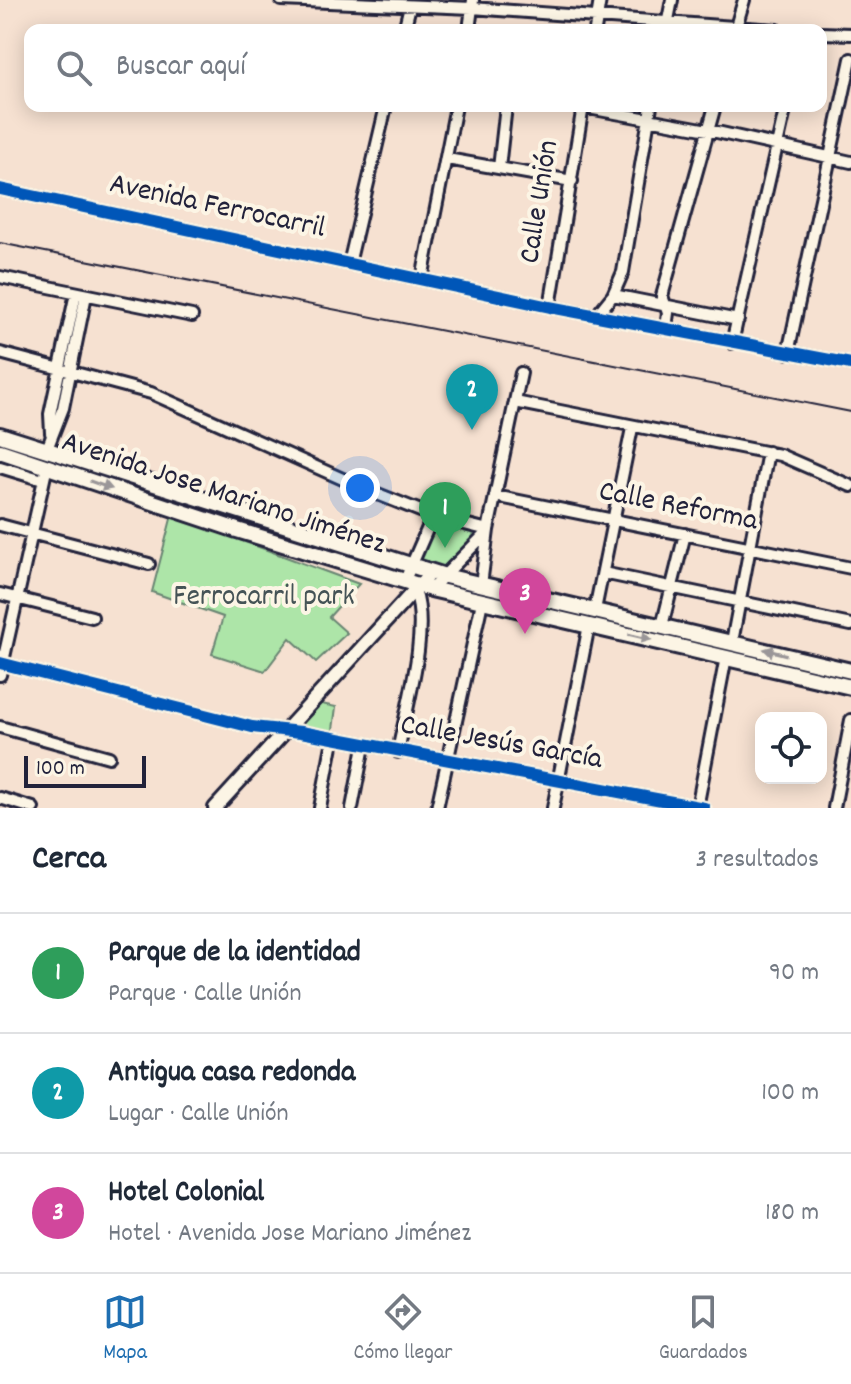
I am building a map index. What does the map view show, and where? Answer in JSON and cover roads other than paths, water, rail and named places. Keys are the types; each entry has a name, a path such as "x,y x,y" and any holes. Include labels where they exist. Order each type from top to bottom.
{"highway":[{"name":"Avenida Jose Mariano Jiménez","path":"0,435 47,449 417,582 438,574 851,671"},
{"name":"Avenida Jose Mariano Jiménez","path":"0,451 45,473 482,602 851,687"}],"main road":[{"path":"215,808 289,730 417,582"}],"street":[{"path":"282,0 410,6 518,6 596,24 600,0"},
{"path":"667,24 672,0"},
{"path":"737,24 744,0"},
{"path":"470,24 473,4"},
{"path":"406,24 410,6"},
{"path":"827,33 851,34"},
{"path":"788,353 851,59"},
{"path":"349,264 385,112"},
{"path":"422,279 455,112"},
{"path":"499,168 505,112"},
{"name":"Calle Unión","path":"550,307 582,112"},
{"path":"608,112 708,130 851,162"},
{"path":"596,316 613,295 626,260 650,112"},
{"path":"666,328 668,313 663,303 713,112"},
{"path":"785,112 732,343 851,363"},
{"path":"447,159 572,181"},
{"name":"Avenida Ferrocarril","path":"0,189 732,343"},
{"path":"0,277 192,316"},
{"path":"47,449 51,433 50,414 66,369 81,294"},
{"path":"613,295 738,320"},
{"path":"0,353 151,393 274,450 433,516 488,531"},
{"path":"481,585 488,531 521,373"},
{"path":"515,402 793,458 851,486"},
{"path":"595,610 632,428"},
{"path":"732,642 768,452"},
{"path":"0,467 45,473 20,599 1,667"},
{"name":"Calle Reforma","path":"495,496 851,568"},
{"path":"398,752 419,633 417,582 433,516"},
{"path":"0,525 149,564"},
{"path":"417,582 438,574 488,531"},
{"path":"662,626 685,534"},
{"path":"603,573 851,625"},
{"path":"0,594 92,617"},
{"path":"437,808 482,602"},
{"path":"553,808 589,625"},
{"path":"700,808 726,657"},
{"name":"Calle Jesús García","path":"1,667 240,725 289,730 700,808"},
{"path":"834,808 851,720"},
{"path":"0,727 109,757"},
{"path":"320,808 333,740"},
{"path":"352,808 364,746"},
{"path":"0,798 33,808"}],"railway":[{"path":"0,243 851,412"}],"place":[{"name":"Antigua casa redonda","path":"472,430"},
{"name":"Parque de la identidad","path":"445,548"},
{"name":"Hotel Colonial","path":"525,634"}],"park label":[{"name":"Ferrocarril park","path":"264,598"}]}
